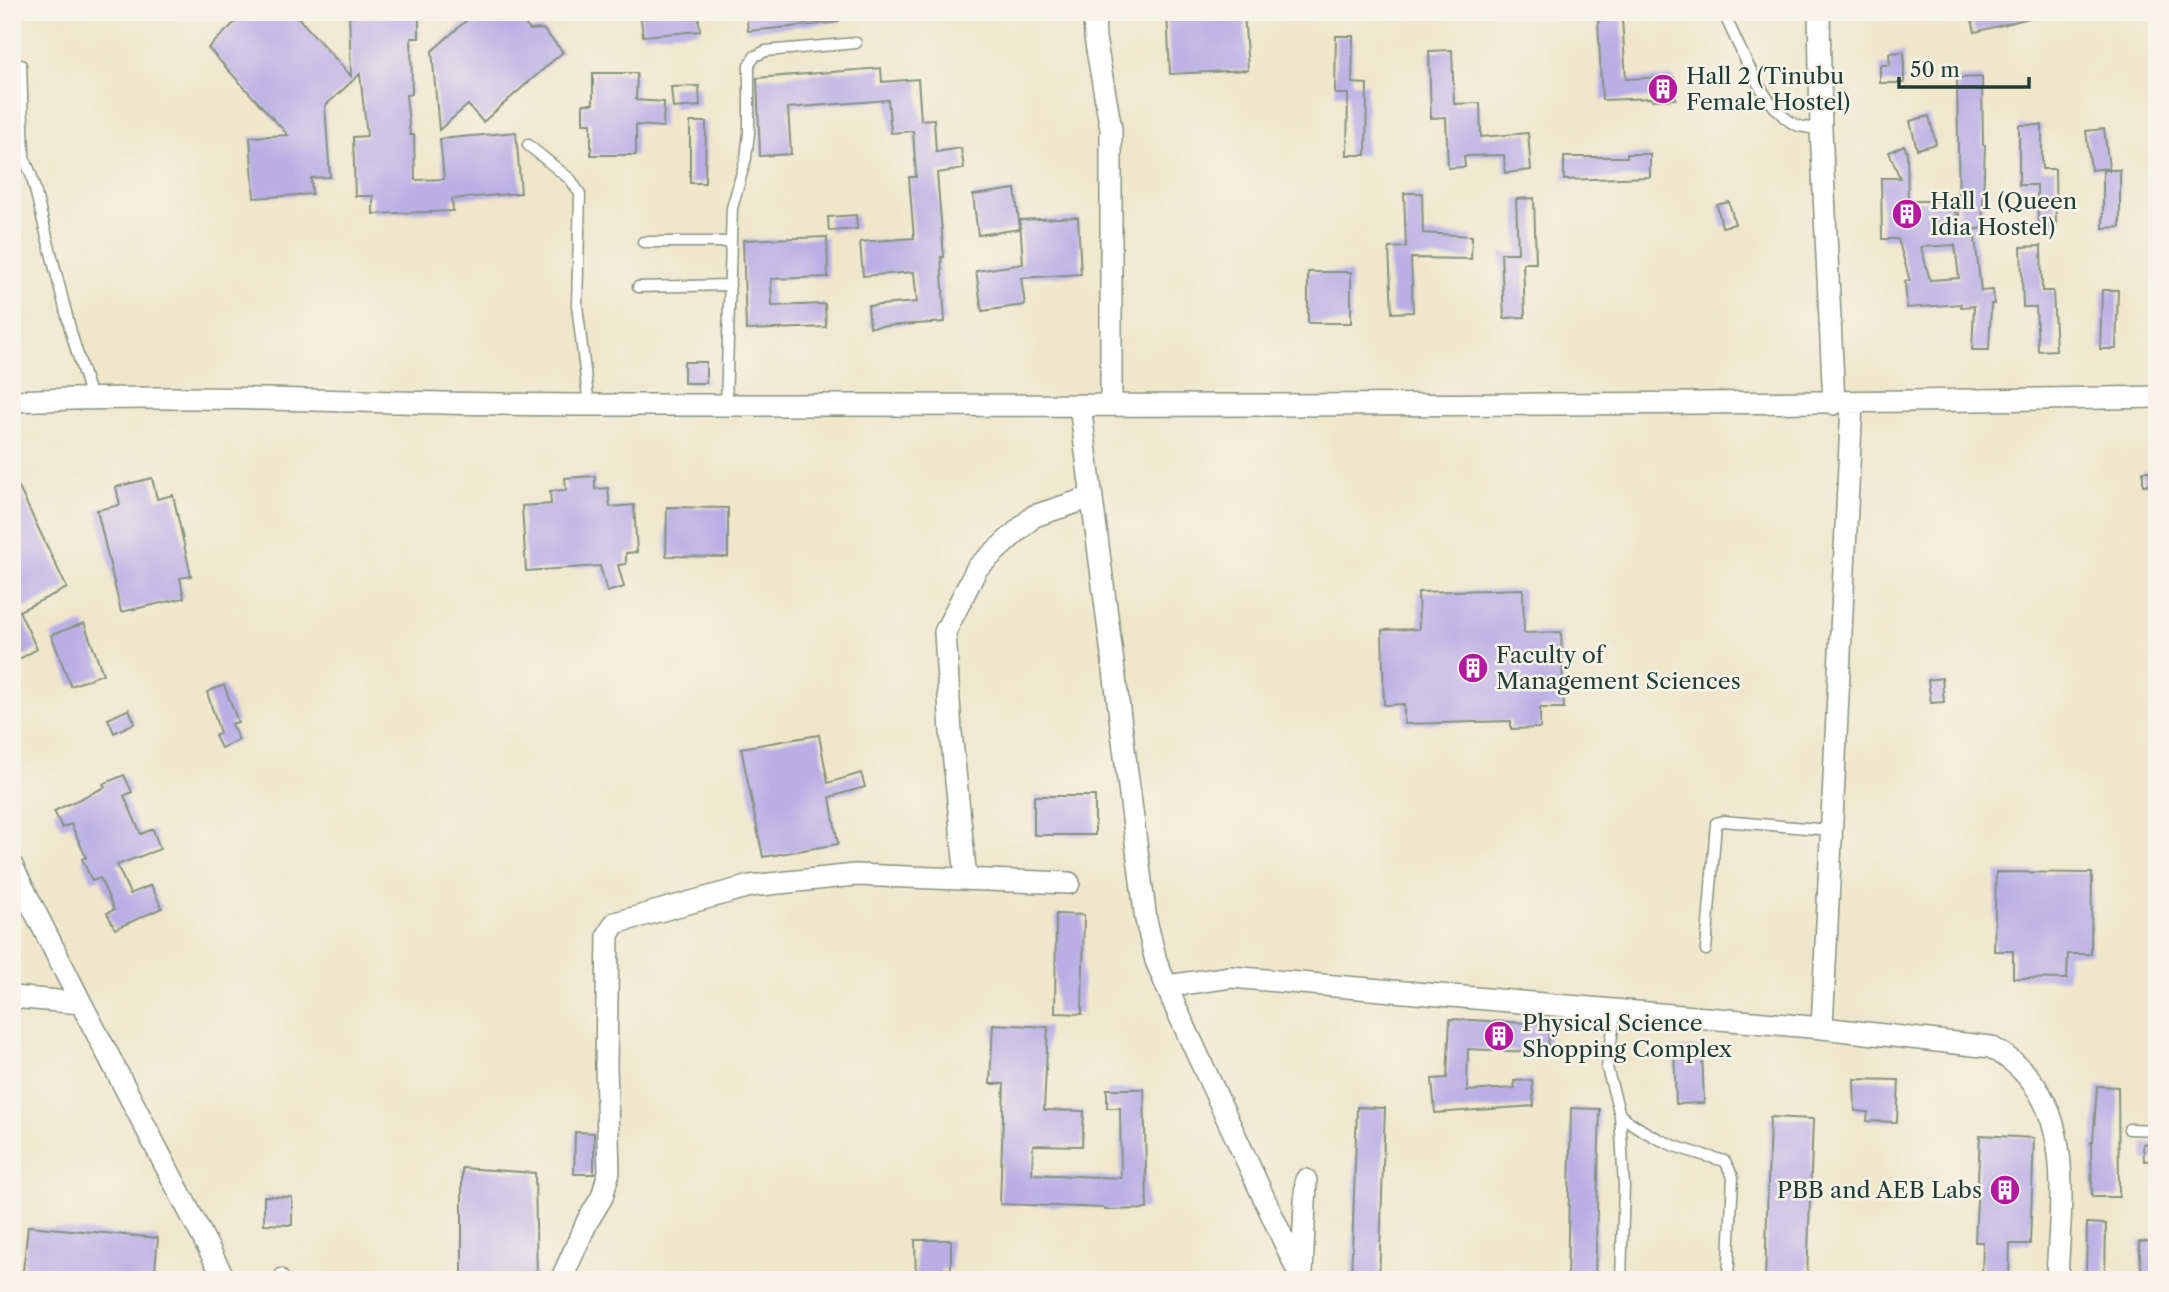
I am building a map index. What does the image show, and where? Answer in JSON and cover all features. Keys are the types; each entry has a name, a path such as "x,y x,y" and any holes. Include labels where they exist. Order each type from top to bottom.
{"street":[{"path":"1094,12 1095,38 1111,129 1111,405"},
{"path":"1819,12 1821,130 1843,403 1831,830 1822,1028"},
{"path":"12,401 91,398 589,405 1111,405 1843,403 2157,397"},
{"path":"1080,405 1146,920 1156,961 1302,1280"},
{"path":"966,878 951,732 945,632 977,568 1034,516 1092,497"},
{"path":"12,866 225,1280"},
{"path":"561,1280 587,1222 602,1198 609,1172 606,1066 608,935 615,923 750,886 855,875 1069,883"},
{"path":"1167,986 1231,977 1822,1028 1991,1047 2011,1058 2027,1073 2057,1132 2061,1158 2057,1280"},
{"path":"12,997 81,1003"},
{"path":"1302,1280 1306,1180"}],"lane":[{"path":"1723,12 1771,104 1798,126 1821,130"},
{"path":"726,405 732,208 746,158 749,134 749,65 755,56 766,51 856,43"},
{"path":"21,65 24,157 31,174 72,336 91,398"},
{"path":"528,145 571,180 580,194 577,305 589,405"},
{"path":"643,242 732,242"},
{"path":"638,287 730,285"},
{"path":"1706,950 1716,823 1723,821 1831,830"},
{"path":"1616,1010 1606,1068 1620,1115 1624,1186 1621,1280"},
{"path":"1620,1115 1644,1134 1678,1149 1725,1161 1733,1177 1728,1280"},
{"path":"2129,1129 2157,1130"}],"building":[{"path":"246,12 293,12 351,76 349,12 419,12 419,38 411,38 412,94 406,95 410,135 414,135 415,180 444,179 440,139 516,132 521,193 452,199 453,211 373,214 373,196 355,196 353,137 367,136 360,74 325,106 330,177 311,178 312,194 254,198 250,137 288,135 208,48"},
{"path":"476,12 518,12 530,30 543,29 563,52 483,122 468,105 439,130 432,51"},
{"path":"640,12 698,12 700,31 643,36"},
{"path":"746,12 839,12 839,22 748,31"},
{"path":"1167,12 1244,12 1248,70 1170,74"},
{"path":"1970,12 2032,12 2033,17 1975,32"},
{"path":"1622,19 1626,79 1674,77 1676,99 1602,100 1598,20"},
{"path":"1336,36 1353,36 1352,83 1367,84 1366,155 1347,155 1348,94 1335,94"},
{"path":"1452,50 1454,104 1480,103 1481,137 1528,133 1531,170 1505,173 1504,155 1464,156 1465,167 1448,168 1446,117 1431,118 1429,51"},
{"path":"1904,52 1904,83 1880,83 1880,65 1890,65 1889,53"},
{"path":"881,68 882,82 918,79 921,120 934,119 936,152 961,148 964,169 937,173 944,257 941,257 945,322 870,327 868,306 917,302 914,272 863,276 860,242 914,238 909,177 916,177 913,131 891,133 888,100 788,108 791,154 760,156 757,78"},
{"path":"593,73 637,73 636,100 664,102 663,127 636,125 636,155 591,155 591,123 583,123 583,104 593,104"},
{"path":"1982,77 1985,145 1982,229 1974,229 1981,291 1993,290 1989,350 1972,350 1974,306 1961,307 1961,304 1907,308 1905,281 1910,281 1898,239 1882,239 1881,178 1900,178 1889,152 1904,145 1907,152 1908,201 1952,201 1956,215 1959,215 1957,78","holes":["1955,245 1959,278 1930,280 1921,247"]},
{"path":"699,86 700,106 673,108 671,87"},
{"path":"1929,116 1936,144 1917,149 1910,121"},
{"path":"690,122 706,122 705,183 690,183"},
{"path":"2019,125 2042,125 2042,169 2055,169 2056,228 2038,227 2037,185 2019,185"},
{"path":"2104,129 2109,168 2091,170 2086,131"},
{"path":"1627,154 1650,154 1650,177 1564,180 1564,157 1627,157"},
{"path":"2103,170 2120,170 2120,227 2103,228"},
{"path":"1015,189 1020,229 978,235 973,195"},
{"path":"1404,193 1422,193 1423,233 1472,236 1471,259 1411,258 1413,312 1392,313 1389,248 1406,247"},
{"path":"1534,198 1536,263 1523,263 1525,317 1504,318 1501,253 1518,253 1516,199"},
{"path":"1729,202 1735,224 1722,227 1717,205"},
{"path":"856,215 857,229 829,231 828,217"},
{"path":"1078,217 1081,274 1021,278 1025,305 982,311 976,271 1023,264 1020,220"},
{"path":"827,237 828,277 771,279 772,306 825,304 826,327 746,330 743,240"},
{"path":"2041,246 2042,291 2053,291 2056,350 2038,351 2036,307 2023,307 2021,247"},
{"path":"1308,272 1351,272 1351,323 1308,323"},
{"path":"2102,290 2118,290 2116,349 2100,349"},
{"path":"684,362 706,362 706,383 684,383"},
{"path":"2143,471 2157,471 2157,485 2143,485"},
{"path":"12,473 67,588 19,611 37,649 12,663"},
{"path":"595,476 595,489 608,488 610,507 634,505 637,552 626,553 626,564 618,565 624,587 607,592 600,566 526,571 522,506 551,504 550,491 566,490 565,478"},
{"path":"152,478 157,499 173,495 191,576 180,578 184,598 121,612 97,510 120,505 116,487"},
{"path":"667,507 728,508 728,557 666,556"},
{"name":"Faculty of Management Sciences","path":"1523,589 1524,633 1561,632 1564,708 1540,708 1540,728 1511,729 1511,721 1404,724 1404,704 1384,705 1382,630 1419,629 1418,592"},
{"path":"84,623 103,674 71,686 51,635"},
{"path":"1942,678 1944,702 1931,703 1928,680"},
{"path":"224,685 238,722 231,724 239,740 221,748 215,736 220,733 207,692"},
{"path":"129,709 135,723 114,733 108,719"},
{"path":"819,735 828,783 861,773 865,787 830,797 838,844 763,857 741,748"},
{"path":"124,775 132,792 124,796 141,834 153,829 160,849 117,865 130,894 151,885 162,908 115,929 107,913 114,910 100,878 92,881 82,859 86,857 71,824 62,828 54,811"},
{"path":"1034,796 1095,796 1095,835 1034,835"},
{"path":"1996,872 2092,873 2091,954 2068,954 2067,979 2013,978 2013,951 1994,951"},
{"path":"1056,914 1084,915 1082,1014 1055,1013"},
{"path":"1450,1019 1549,1024 1548,1053 1468,1049 1467,1091 1515,1088 1514,1081 1532,1080 1534,1106 1435,1113 1432,1079 1447,1078"},
{"path":"993,1024 1048,1027 1044,1110 1084,1111 1082,1146 1033,1145 1032,1174 1121,1178 1120,1108 1107,1108 1107,1089 1144,1089 1147,1209 1105,1210 1000,1204 1004,1084 990,1084"},
{"path":"1702,1048 1704,1103 1676,1104 1674,1049"},
{"path":"1854,1079 1899,1080 1897,1122 1867,1121 1868,1112 1855,1111"},
{"path":"2097,1086 2118,1087 2119,1197 2092,1197 2091,1142"},
{"path":"1357,1107 1385,1108 1379,1280 1351,1280"},
{"path":"1571,1108 1600,1109 1595,1280 1567,1280"},
{"path":"1770,1117 1813,1119 1807,1280 1765,1280"},
{"path":"575,1132 594,1133 594,1174 574,1174"},
{"name":"PBB and AEB Labs","path":"1980,1135 2034,1138 2030,1244 2010,1244 2009,1280 1982,1280 1983,1242 1975,1242"},
{"path":"2157,1143 2157,1160 2144,1161 2143,1144"},
{"path":"462,1168 535,1173 537,1280 462,1280"},
{"path":"264,1196 292,1197 292,1225 264,1224"},
{"path":"2087,1223 2106,1224 2105,1280 2086,1280"},
{"path":"28,1226 158,1238 154,1280 22,1280"},
{"path":"915,1240 951,1240 951,1269 941,1269 941,1280 916,1280"},
{"path":"2157,1241 2157,1280 2142,1280 2139,1242"}],"place":[{"name":"Hall 2 (Tinubu Female Hostel)","path":"1663,89"},
{"name":"Hall 1 (Queen Idia Hostel)","path":"1907,214"},
{"name":"Faculty of Management Sciences","path":"1473,668"},
{"name":"Physical Science Shopping Complex","path":"1499,1036"},
{"name":"PBB and AEB Labs","path":"2005,1190"}]}
